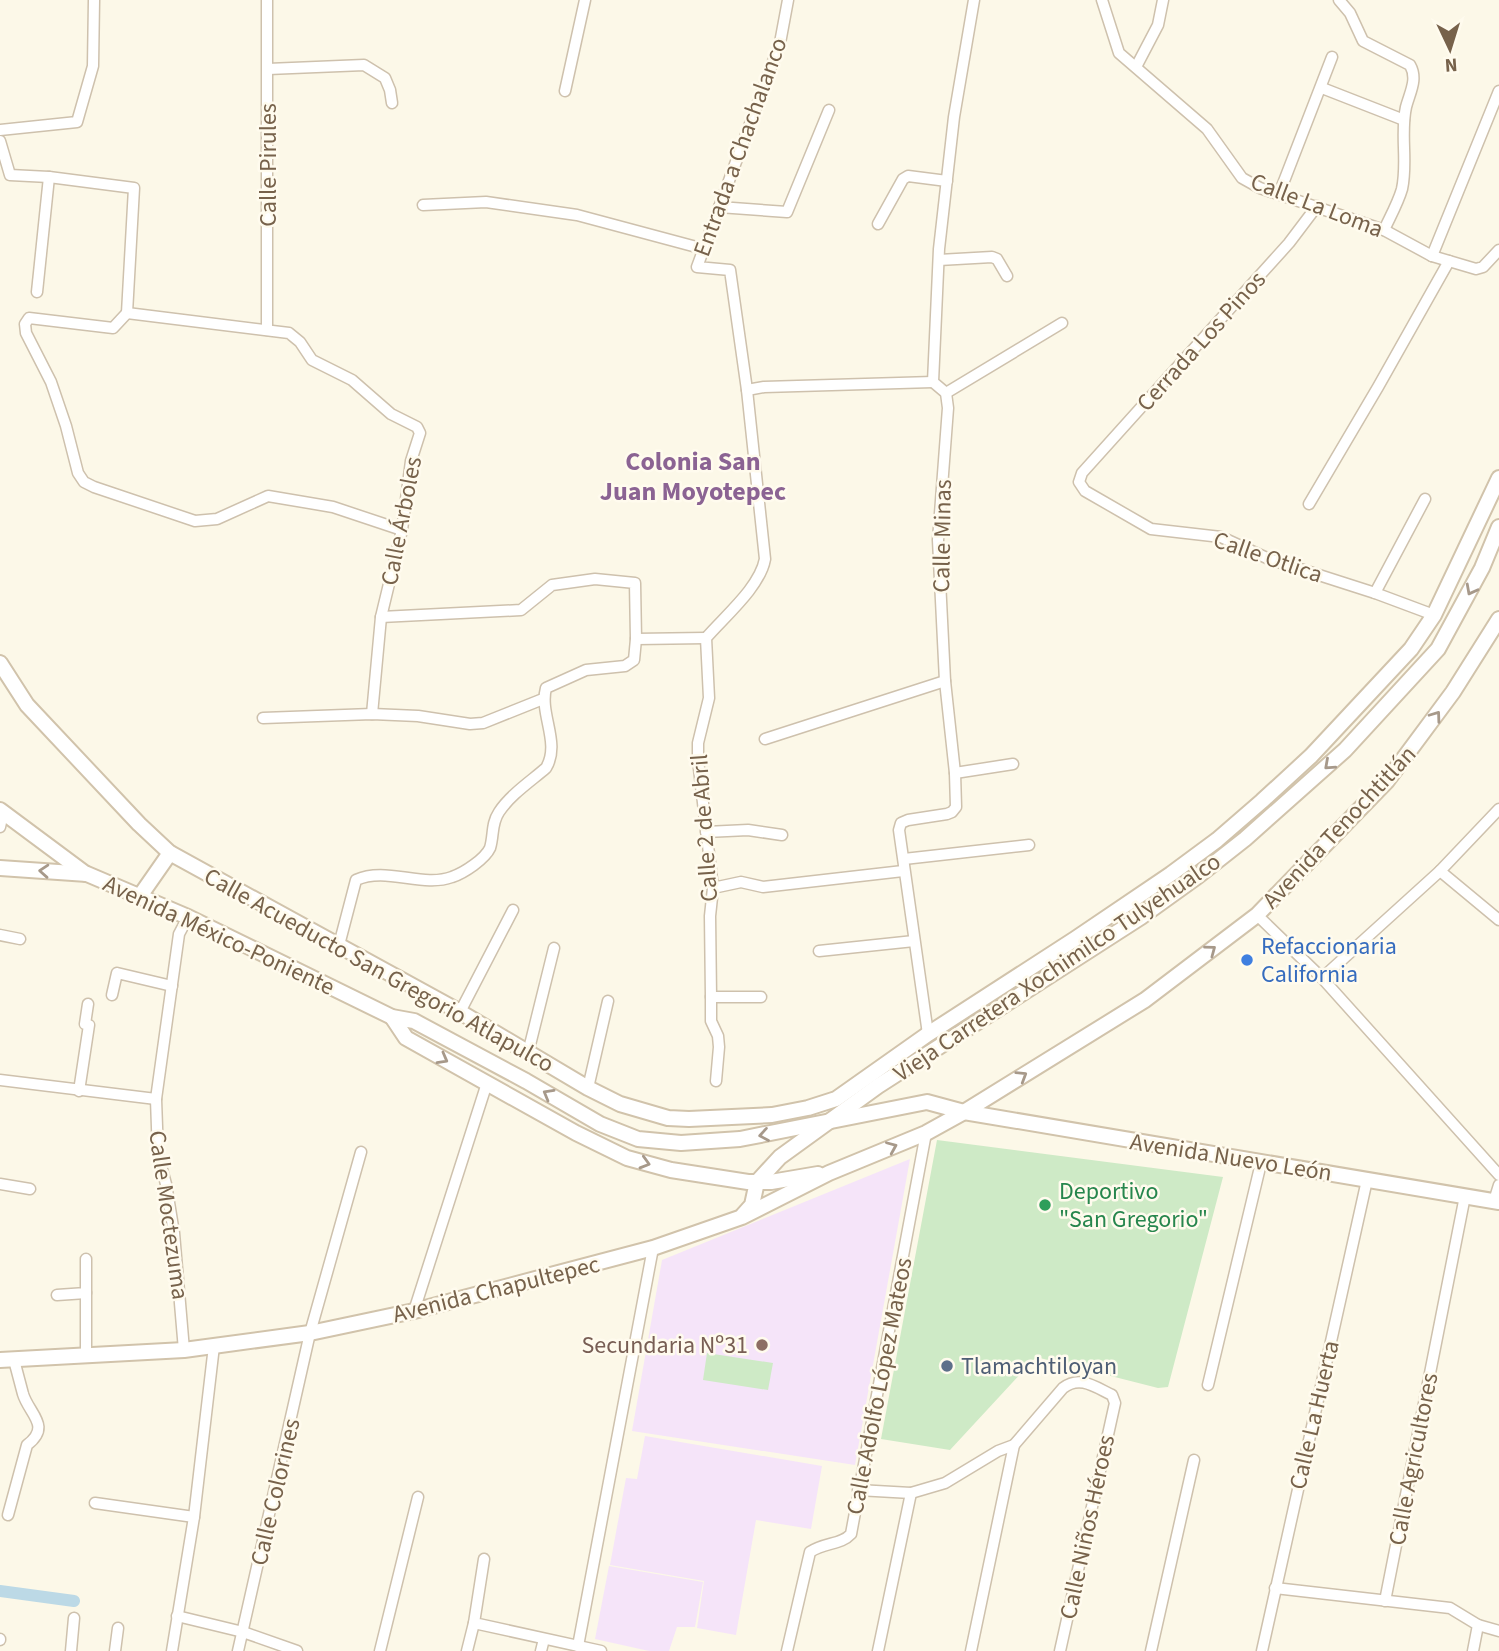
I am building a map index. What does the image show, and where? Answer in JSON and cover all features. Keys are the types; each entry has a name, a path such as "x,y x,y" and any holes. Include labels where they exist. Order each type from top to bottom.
{"main road":[{"path":"840,1105 928,1034 1075,939 1217,840 1301,765 1376,689 1411,649 1434,615 1499,478"},
{"name":"Vieja Carretera Xochimilco Tulyehualco","path":"878,1086 1141,917 1245,839 1345,750 1438,649 1482,568 1499,527"},
{"name":"Avenida Tenochtitlán","path":"964,1112 1145,1000 1257,915 1387,782 1453,692 1499,619"},
{"name":"Calle Acueducto San Gregorio Atlapulco","path":"0,663 27,705 139,824 170,853 460,1012 588,1088 620,1104 650,1114 689,1119 772,1115 840,1105"},
{"path":"1,817 87,874"},
{"path":"140,896 170,853"},
{"name":"Avenida México-Poniente","path":"0,868 87,874 140,896 391,1017 414,1021 600,1124 638,1139 681,1143 709,1142 768,1135 830,1121"},
{"name":"Avenida México-Poniente","path":"391,1017 406,1038 576,1133 627,1158 671,1170 757,1182 780,1157 830,1121 840,1105 878,1086"},
{"name":"Avenida Nuevo León","path":"830,1121 927,1102 964,1112 1496,1201"},
{"name":"Avenida Chapultepec","path":"7,1360 184,1350 310,1334 414,1311 653,1248 742,1217 829,1173 926,1133 964,1112"},
{"path":"742,1217 752,1205 757,1182 829,1173"}],"street":[{"path":"0,130 78,122 93,66 94,0"},
{"name":"Calle Pirules","path":"267,0 267,330"},
{"path":"565,91 586,0"},
{"name":"Entrada a Chachalanco","path":"747,390 730,270 697,267 780,43 788,0"},
{"path":"933,382 939,260 947,181 954,117 974,0"},
{"name":"Calle La Loma","path":"1102,0 1119,53 1207,129 1242,178 1260,188 1384,230 1432,256 1476,269 1483,268 1499,250"},
{"path":"1136,67 1158,25 1163,0"},
{"path":"1339,0 1350,13 1363,41 1410,65 1413,71 1414,80 1404,120 1405,167 1401,191 1384,230"},
{"path":"1279,194 1332,57"},
{"path":"268,69 363,65 385,78 391,103"},
{"path":"1322,88 1404,120"},
{"path":"1432,256 1499,91"},
{"path":"719,207 787,212 829,110"},
{"path":"0,141 10,175 134,188 127,313 113,328 29,318 25,324 26,333 51,382 78,473 84,482 195,521 217,519 268,496 334,507 402,530"},
{"path":"878,224 903,179 908,176 947,181"},
{"path":"37,292 48,177"},
{"path":"423,205 486,202 577,215 704,249"},
{"name":"Cerrada Los Pinos","path":"1082,473 1289,243 1317,206"},
{"path":"939,260 992,257 997,259 1007,276"},
{"path":"1309,504 1449,261"},
{"path":"127,313 267,330"},
{"path":"636,639 706,638 755,583 763,570 765,559 747,390 764,387 933,382 946,393 1062,323"},
{"name":"Calle Árboles","path":"267,330 289,333 300,342 312,360 352,380 391,414 416,427 420,433 411,461 402,530 381,617 373,714"},
{"name":"Calle Minas","path":"928,1034 899,830 901,823 952,812 956,807 956,773 946,681 938,540 948,408 946,393"},
{"name":"Calle Otlica","path":"1082,473 1079,482 1085,491 1150,530 1174,530 1221,537 1269,559 1434,615"},
{"path":"1375,593 1425,499"},
{"path":"339,945 356,880 376,875 439,879 453,877 485,856 490,846 492,825 500,810 546,768 551,760 552,749 543,699 546,688 586,670 625,666 634,660 635,583 595,579 552,586 521,610 381,617"},
{"name":"Calle 2 de Abril","path":"706,638 709,698 698,743 698,760 713,888 710,916 710,1021 718,1036 716,1081"},
{"path":"765,739 946,681"},
{"path":"263,718 373,714 418,716 470,724 483,723 543,699"},
{"path":"956,773 1013,764"},
{"path":"1322,978 1440,871 1499,809"},
{"path":"706,832 748,830 782,835"},
{"path":"904,859 1028,845"},
{"path":"713,888 741,882 763,887 903,871"},
{"path":"1440,871 1499,920"},
{"path":"460,1012 513,910"},
{"path":"1257,915 1322,978 1499,1175"},
{"name":"Calle Moctezuma","path":"184,1350 174,1233 158,1155 156,1099 179,934 188,917"},
{"path":"0,935 20,939"},
{"path":"819,951 914,941"},
{"path":"528,1053 554,948"},
{"path":"112,995 117,973 172,986"},
{"path":"711,997 761,997"},
{"path":"588,1088 608,1001"},
{"path":"79,1091 89,1024 85,1024 88,1004"},
{"path":"0,1080 156,1099"},
{"path":"414,1311 487,1083"},
{"name":"Calle Adolfo López Mateos","path":"787,1651 810,1552 821,1545 845,1540 851,1534 926,1133"},
{"name":"Calle Colorines","path":"238,1651 310,1334 361,1152"},
{"path":"1208,1385 1261,1163"},
{"name":"Calle La Huerta","path":"1262,1651 1367,1180"},
{"path":"0,1184 30,1189"},
{"path":"1496,1201 1499,1185"},
{"name":"Calle Agricultores","path":"1385,1601 1465,1196"},
{"path":"578,1646 653,1248"},
{"path":"86,1259 86,1357"},
{"path":"57,1296 86,1293"},
{"path":"172,1651 194,1517 214,1346"},
{"path":"7,1360 24,1398 36,1416 38,1429 36,1438 27,1445 8,1515"},
{"name":"Calle Niños Héroes","path":"1014,1444 1071,1382 1082,1381 1112,1395 1115,1403 1060,1651"},
{"path":"858,1490 911,1493 945,1483 1014,1444"},
{"path":"971,1651 1014,1444"},
{"path":"1151,1651 1194,1460"},
{"path":"878,1651 911,1493"},
{"path":"380,1651 418,1497"},
{"path":"95,1503 194,1517"},
{"path":"467,1651 484,1559"},
{"path":"1275,1588 1450,1608 1478,1625 1499,1631"},
{"path":"177,1616 243,1632 297,1651"},
{"path":"71,1651 74,1618"},
{"path":"474,1623 595,1650"},
{"path":"1473,1651 1478,1625"},
{"path":"115,1651 118,1629"},
{"path":"541,1651 544,1639"}],"shaded area":[{"name":"Secundaria Nº31","path":"910,1159 855,1465 632,1431 662,1260"},
{"path":"645,1436 822,1466 811,1529 756,1520 736,1635 697,1628 704,1581 610,1565 626,1478 637,1479"},
{"path":"609,1566 703,1582 695,1627 677,1627 669,1651 649,1651 595,1639"}],"green space":[{"path":"937,1140 1223,1177 1168,1387 1158,1388 1036,1357 950,1450 881,1439"},
{"path":"707,1353 773,1363 768,1390 703,1380"}],"waterway":[{"path":"0,1591 74,1601"}],"place":[{"name":"Refaccionaria California","path":"1247,960"},
{"name":"Deportivo \"San Gregorio\"","path":"1045,1205"},
{"name":"Secundaria Nº31","path":"762,1345"},
{"name":"Tlamachtiloyan","path":"947,1366"}],"district":[{"name":"Colonia San Juan Moyotepec","path":"693,476"}]}
